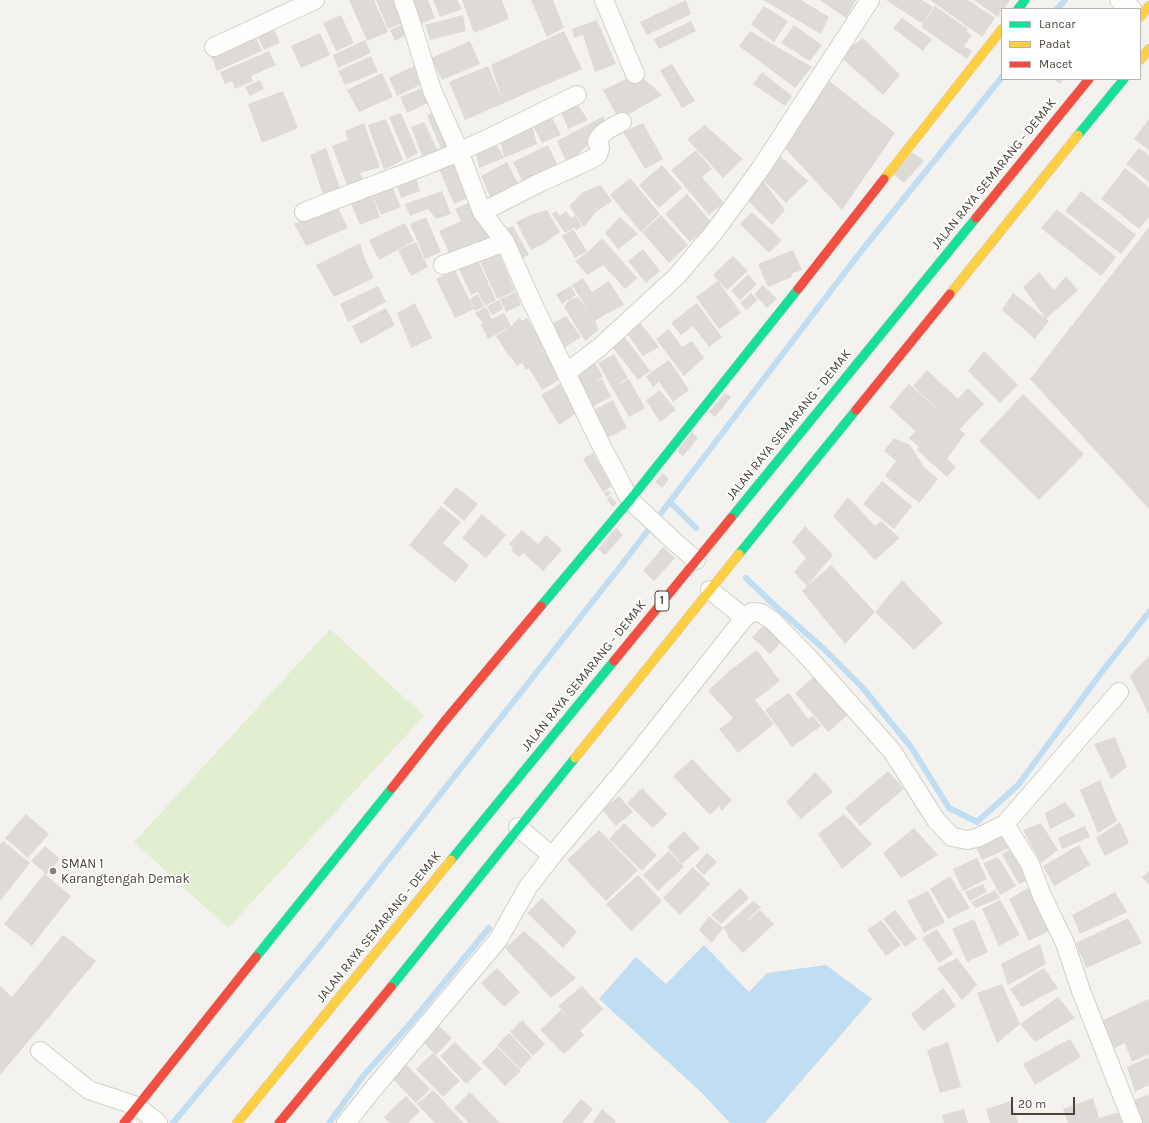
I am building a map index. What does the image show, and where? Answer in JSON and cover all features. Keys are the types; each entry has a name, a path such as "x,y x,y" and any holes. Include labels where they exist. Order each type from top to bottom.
{"main road":[{"path":"1019,8 1025,0"},
{"path":"124,1123 147,1114 444,722 634,504 785,306 1001,30"},
{"path":"1141,59 1149,49"},
{"name":"JALAN RAYA SEMARANG - DEMAK","path":"237,1123 1088,80"},
{"name":"1","path":"284,1121 518,827 1123,80"}],"street":[{"path":"403,0 432,90 460,151 482,212 505,242 531,300 601,445 634,504 696,560"},
{"path":"604,0 635,74"},
{"path":"566,373 600,347 677,276 715,231 761,168 870,0"},
{"path":"1119,0 1134,8"},
{"path":"214,47 308,1"},
{"path":"304,212 390,180 460,151 577,95"},
{"path":"482,212 598,155 600,147 597,142 599,136 606,130 622,122"},
{"path":"443,266 505,242"},
{"path":"710,590 743,616"},
{"path":"346,1123 498,940 528,887 544,850 629,764 743,616 752,612 761,613 773,621 809,658 892,751 936,820 952,837 967,840 977,838 1005,824 1119,692"},
{"path":"1005,824 1030,864 1042,896 1065,943 1133,1123"},
{"path":"518,827 544,850"},
{"path":"40,1052 89,1090 147,1114"}],"green space":[{"path":"330,629 424,716 228,928 134,842"}],"water":[{"path":"704,945 749,992 767,973 826,965 872,999 765,1123 730,1123 701,1092 599,999 636,957 666,984"}],"building":[{"path":"349,0 374,0 388,32 367,41"},
{"path":"376,0 397,0 407,21 388,29"},
{"path":"408,0 428,0 435,18 418,25"},
{"path":"433,0 457,0 462,9 440,17"},
{"path":"462,0 502,0 509,19 474,33"},
{"path":"531,0 553,0 564,28 547,37"},
{"path":"686,0 691,14 647,35 640,22"},
{"path":"763,0 801,0 829,17 821,34"},
{"path":"820,0 856,0 846,18"},
{"path":"887,0 922,0 933,7 923,24"},
{"path":"930,0 968,0 995,18 982,37"},
{"path":"974,0 1010,0 1005,8 1001,8 998,17"},
{"path":"764,6 788,21 774,42 751,24"},
{"path":"935,6 968,29 966,31 972,35 964,46 972,51 967,59 921,27"},
{"path":"341,15 354,43 336,51 323,23"},
{"path":"463,15 466,31 430,40 425,25"},
{"path":"902,18 932,39 923,51 893,28"},
{"path":"597,20 616,64 595,72 583,35 574,38 572,29"},
{"path":"691,21 696,31 659,49 654,39"},
{"path":"405,23 410,33 395,41 390,30"},
{"path":"272,24 280,43 264,50 255,31"},
{"path":"794,25 822,45 810,61 781,43"},
{"path":"564,31 582,69 465,120 449,82 488,66 502,98 491,65"},
{"path":"750,31 812,67 795,88 739,46"},
{"path":"254,32 262,51 217,71 209,51"},
{"path":"320,33 330,55 301,68 291,46"},
{"path":"863,38 900,75 883,95 843,59 850,47"},
{"path":"365,40 371,53 338,68 333,55"},
{"path":"470,41 480,64 442,80 431,58"},
{"path":"269,51 276,65 251,76 253,81 235,89 232,81 225,84 220,72"},
{"path":"371,56 378,72 345,85 338,71"},
{"path":"418,64 426,82 397,96 389,78"},
{"path":"672,64 695,101 682,108 660,70"},
{"path":"762,72 792,96 785,106 753,84"},
{"path":"382,73 393,97 359,112 347,90"},
{"path":"641,76 662,95 619,120 603,90 626,79"},
{"path":"260,80 264,89 250,96 245,87"},
{"path":"828,80 895,133 842,210 784,147"},
{"path":"1054,80 1063,80 1060,84"},
{"path":"427,86 432,101 407,113 400,97"},
{"path":"283,91 298,128 262,143 248,104"},
{"path":"574,99 588,120 568,129 559,106"},
{"path":"437,111 452,147 441,149 427,115"},
{"path":"401,113 418,153 407,159 389,117"},
{"path":"550,113 561,135 542,143 531,122"},
{"path":"604,116 603,128 568,166 557,141"},
{"path":"386,119 403,160 384,170 368,125"},
{"path":"1149,119 1149,150 1134,139"},
{"path":"424,122 438,151 422,156 411,127"},
{"path":"531,122 537,144 504,158 499,136"},
{"path":"364,123 380,167 360,173 363,180 347,185 332,146 348,140 345,131"},
{"path":"643,123 663,159 645,169 623,132"},
{"path":"705,125 743,159 723,178 687,139"},
{"path":"493,138 504,158 479,168 475,147"},
{"path":"548,145 560,170 525,187 513,162"},
{"path":"326,148 341,191 324,198 310,155"},
{"path":"1139,148 1149,155 1149,182 1126,164"},
{"path":"696,150 712,169 702,177 724,203 709,215 671,170"},
{"path":"912,152 924,161 904,183 892,173"},
{"path":"777,153 808,181 786,203 761,178"},
{"path":"458,161 472,196 454,204 439,169"},
{"path":"507,162 520,187 492,201 481,176"},
{"path":"662,165 682,188 659,208 639,185"},
{"path":"1125,168 1149,187 1149,217 1139,229 1101,199"},
{"path":"415,175 420,191 401,198 396,182"},
{"path":"630,178 660,214 641,232 610,195"},
{"path":"761,178 785,210 772,225 747,200"},
{"path":"389,180 401,207 381,215 371,192 380,217 360,225 350,201"},
{"path":"601,185 612,201 596,212 584,227 569,206 583,192"},
{"path":"442,191 451,214 436,219 428,209 410,216 405,204"},
{"path":"1081,191 1136,235 1121,254 1065,211"},
{"path":"687,194 712,223 690,242 665,214"},
{"path":"475,200 493,239 450,255 439,231 461,221 455,209"},
{"path":"335,202 348,228 306,246 294,224"},
{"path":"1057,209 1116,257 1101,276 1041,228"},
{"path":"547,210 560,232 545,243 531,250 516,222"},
{"path":"556,211 560,216 566,211 571,218 575,215 582,226 576,230 574,227 565,233 552,214"},
{"path":"752,212 782,240 769,253 740,224"},
{"path":"661,215 688,245 669,263 642,232"},
{"path":"426,217 441,252 425,259 410,224"},
{"path":"620,217 638,234 618,249 605,233"},
{"path":"405,223 414,241 379,260 369,240"},
{"path":"513,226 529,255 517,260 505,229"},
{"path":"1149,227 1149,509 1030,379"},
{"path":"573,229 587,251 575,258 562,236"},
{"path":"602,238 637,278 625,289 603,265 587,275 575,261 590,250"},
{"path":"416,242 428,267 411,276 398,250"},
{"path":"360,243 365,259 374,278 334,297 316,265"},
{"path":"643,249 660,271 646,283 628,261"},
{"path":"793,250 802,270 791,274 792,277 768,287 758,264"},
{"path":"498,251 515,291 497,299 479,259"},
{"path":"733,256 748,271 727,290 713,275"},
{"path":"477,258 496,300 485,306 478,292 471,295 458,267"},
{"path":"455,270 474,309 455,318 436,279"},
{"path":"1039,272 1054,290 1066,276 1078,290 1046,319 1023,287"},
{"path":"748,274 757,284 740,300 731,291"},
{"path":"583,278 592,292 609,281 624,305 595,321 599,330 585,341 564,307 570,299 578,297 589,312 572,285"},
{"path":"718,281 741,313 719,329 696,297"},
{"path":"763,285 777,299 767,308 754,294"},
{"path":"378,286 386,302 348,322 340,304"},
{"path":"571,286 576,295 562,304 556,294"},
{"path":"516,292 521,305 506,312 500,299"},
{"path":"751,293 758,300 746,310 740,303"},
{"path":"1013,293 1049,321 1035,339 1002,310"},
{"path":"478,294 484,307 475,311 470,299"},
{"path":"499,300 503,309 492,315 487,306"},
{"path":"415,303 432,338 411,348 397,313"},
{"path":"697,303 722,337 709,347 693,326 681,335 671,323"},
{"path":"486,307 490,314 479,319 475,313"},
{"path":"386,308 395,325 361,344 352,326"},
{"path":"504,313 511,326 488,339 481,325 483,324 480,319 489,314 492,319"},
{"path":"566,316 581,337 564,348 550,325"},
{"path":"520,318 522,321 527,318 546,348 539,352 545,350 562,378 542,390 529,368 526,370 522,363 517,366 496,336"},
{"path":"638,320 659,347 643,356 625,331"},
{"path":"669,329 682,347 692,341 704,358 684,376 656,339"},
{"path":"623,335 650,371 638,380 610,344"},
{"path":"984,351 1018,385 1000,403 968,371"},
{"path":"614,354 628,378 612,388 598,363"},
{"path":"593,359 603,377 594,382 602,379 611,397 588,409 572,375"},
{"path":"669,360 689,390 673,402 659,382 653,387 646,376"},
{"path":"927,370 958,399 968,388 984,404 960,429 953,423 965,434 947,459 956,467 947,477 917,450 919,447 909,438 915,431 889,407 909,384 944,415 913,386"},
{"path":"629,379 645,408 629,417 612,388"},
{"path":"560,384 577,413 559,425 541,395"},
{"path":"660,390 676,410 660,422 646,400"},
{"path":"725,393 731,397 715,417 709,412"},
{"path":"1023,394 1084,454 1039,500 979,441"},
{"path":"613,400 627,428 605,439 592,411"},
{"path":"692,432 698,438 683,456 677,451"},
{"path":"894,438 910,445 924,467 938,479 919,503 885,476 896,461 884,451"},
{"path":"593,453 612,486 603,492 583,459"},
{"path":"663,473 669,479 662,488 655,482"},
{"path":"882,481 912,506 894,529 863,504"},
{"path":"456,487 478,504 464,521 443,503"},
{"path":"609,490 611,494 606,497 604,493"},
{"path":"610,496 617,503 613,507 607,500"},
{"path":"848,497 875,526 881,521 900,538 875,560 833,516"},
{"path":"441,506 461,522 443,543 469,565 455,583 409,545"},
{"path":"482,514 506,535 486,558 462,538"},
{"path":"805,526 833,555 807,586 794,572 806,558 792,542"},
{"path":"616,528 623,535 605,555 598,549"},
{"path":"522,530 538,544 546,535 562,550 543,571 523,553 519,557 511,550 513,548 509,544"},
{"path":"663,547 675,558 654,581 643,571"},
{"path":"831,565 875,612 845,644 802,591"},
{"path":"902,580 943,623 914,650 875,612"},
{"path":"766,623 783,640 770,654 752,637"},
{"path":"757,650 780,681 755,700 774,724 738,753 719,729 733,718 708,691 729,671"},
{"path":"1149,656 1149,715 1130,676"},
{"path":"819,672 852,711 828,732 795,693"},
{"path":"789,693 808,719 813,716 821,726 792,747 765,710"},
{"path":"1115,737 1127,767 1111,779 1094,744"},
{"path":"692,759 732,800 722,811 719,806 710,815 673,776"},
{"path":"888,771 904,789 860,826 845,808"},
{"path":"815,772 833,792 801,819 786,802"},
{"path":"1100,780 1117,821 1098,833 1080,790"},
{"path":"642,788 667,814 653,828 627,803"},
{"path":"619,796 633,812 616,826 602,810"},
{"path":"1065,802 1076,816 1050,829 1045,813"},
{"path":"26,814 49,834 28,858 5,838"},
{"path":"844,814 872,844 842,869 818,834"},
{"path":"1120,822 1129,843 1105,856 1096,838"},
{"path":"624,823 657,855 642,871 609,839"},
{"path":"1041,823 1058,850 1041,863 1023,830"},
{"path":"1085,826 1090,837 1062,849 1058,838"},
{"path":"914,828 938,855 901,878 883,853"},
{"path":"599,830 638,870 606,901 567,860"},
{"path":"684,831 700,848 682,864 667,847"},
{"path":"1003,833 1009,848 982,860 976,847"},
{"path":"3,841 30,863 0,901 0,844"},
{"path":"1079,845 1090,865 1054,886 1043,866"},
{"path":"45,846 60,859 46,875 71,896 32,946 4,924 45,873 31,861"},
{"path":"1013,848 1030,880 1019,884 1002,854"},
{"path":"669,851 684,867 658,891 643,875"},
{"path":"707,853 717,862 704,875 695,866"},
{"path":"998,857 1016,886 1000,895 983,863"},
{"path":"977,858 987,879 963,891 953,869"},
{"path":"693,867 710,884 680,915 663,898"},
{"path":"1149,871 1149,885 1142,877"},
{"path":"638,875 662,901 631,931 606,904"},
{"path":"950,876 970,908 948,919 930,889"},
{"path":"983,884 987,892 970,901 965,892"},
{"path":"740,888 749,898 721,924 711,915"},
{"path":"1028,888 1053,929 1029,941 1009,899"},
{"path":"995,890 1000,898 976,908 971,902"},
{"path":"928,891 945,922 924,933 907,901"},
{"path":"1115,892 1127,912 1080,934 1072,915"},
{"path":"542,898 577,932 563,948 527,913"},
{"path":"1000,900 1020,935 999,946 982,909"},
{"path":"753,901 761,907 742,925 760,910 774,924 743,953 728,937 729,936 723,928"},
{"path":"895,910 917,939 905,947 883,919"},
{"path":"709,916 723,928 712,943 699,930"},
{"path":"1128,918 1142,943 1086,968 1076,943"},
{"path":"974,919 988,952 967,962 952,929"},
{"path":"881,920 901,945 886,956 867,930"},
{"path":"937,929 953,954 939,963 922,938"},
{"path":"524,931 576,978 551,998 505,948"},
{"path":"63,935 96,961 0,1075 0,986 12,997"},
{"path":"1040,944 1046,964 1008,985 1001,964"},
{"path":"957,958 977,985 962,1000 937,968"},
{"path":"497,968 520,992 504,1007 481,983"},
{"path":"1044,968 1058,988 1022,1007 1010,989"},
{"path":"1002,984 1020,1024 997,1043 977,993"},
{"path":"582,986 603,1009 580,1031 584,1035 564,1054 540,1030 561,1010 572,1021 558,1006"},
{"path":"943,988 956,1006 923,1031 911,1014"},
{"path":"1058,997 1075,1018 1035,1042 1020,1024"},
{"path":"1149,999 1149,1054 1132,1062 1125,1043 1113,1049 1101,1021"},
{"path":"522,1020 545,1044 533,1056 510,1032"},
{"path":"438,1025 452,1038 436,1055 422,1041"},
{"path":"509,1033 532,1057 520,1069 497,1045"},
{"path":"1070,1039 1081,1057 1035,1085 1023,1064"},
{"path":"455,1042 482,1069 466,1084 440,1056"},
{"path":"948,1042 961,1087 940,1093 927,1050"},
{"path":"497,1047 521,1071 505,1086 482,1062"},
{"path":"433,1053 460,1081 443,1097 416,1069"},
{"path":"1149,1057 1149,1085 1135,1092 1127,1067"},
{"path":"401,1059 430,1089 416,1103 387,1073"},
{"path":"433,1090 464,1123 435,1123 417,1104"},
{"path":"470,1092 500,1123 469,1123 454,1108"},
{"path":"1149,1094 1149,1123 1139,1123 1132,1101"},
{"path":"406,1096 420,1111 408,1123 390,1123 384,1117"},
{"path":"1093,1098 1099,1118 1123,1111 1125,1123 1068,1123 1063,1109"},
{"path":"581,1099 593,1109 582,1123 563,1123 562,1122"},
{"path":"1011,1101 1018,1123 990,1123 986,1109"},
{"path":"602,1109 616,1121 615,1123 592,1123"},
{"path":"964,1109 968,1123 944,1123 942,1115"}],"waterway":[{"path":"1058,8 1065,0"},
{"path":"173,1123 321,945 620,567 859,254 1001,78"},
{"path":"670,502 696,528"},
{"path":"746,578 824,649 862,687 911,747 949,808 977,822 1018,785 1101,673 1149,612"},
{"path":"329,1123 364,1075 409,1025 489,928"}],"traffic: fast":[{"path":"1019,8 1025,0"},
{"path":"1078,135 1123,80"},
{"path":"731,518 976,218"},
{"path":"541,606 630,500 798,289"},
{"path":"739,554 856,410"},
{"path":"451,860 614,661"},
{"path":"391,987 575,758"},
{"path":"256,957 392,788"}],"traffic: slow":[{"path":"1141,16 1149,6"},
{"path":"884,179 1001,30"},
{"path":"1141,59 1149,49"},
{"path":"950,294 1078,135"},
{"path":"575,758 739,554"},
{"path":"237,1123 451,860"}],"traffic: jam":[{"path":"976,218 1088,80"},
{"path":"798,289 884,179"},
{"path":"856,410 950,294"},
{"path":"614,661 731,518"},
{"path":"392,788 444,722 541,606"},
{"path":"124,1123 256,957"},
{"path":"279,1123 391,987"}],"place":[{"name":"SMAN 1 Karangtengah Demak","path":"53,871"}]}
